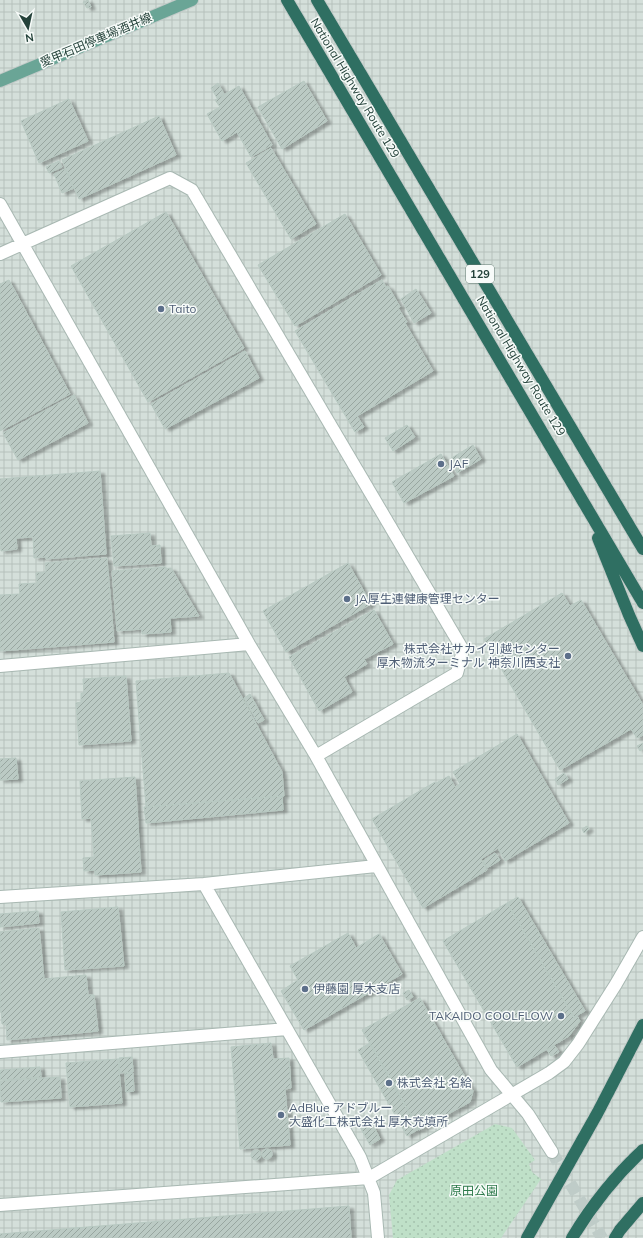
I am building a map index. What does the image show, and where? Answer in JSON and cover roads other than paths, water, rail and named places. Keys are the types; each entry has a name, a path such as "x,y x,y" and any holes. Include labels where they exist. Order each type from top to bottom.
{"highway":[{"name":"National Highway Route 129","path":"287,0 643,603"},
{"name":"National Highway Route 129","path":"317,0 643,549"},
{"path":"582,499 643,646"},
{"path":"631,527 643,542"},
{"path":"527,1238 598,1112 643,1025"},
{"path":"572,1238 593,1204 611,1182 643,1150"},
{"path":"615,1238 643,1203"}],"main road":[{"name":"愛甲石田停車場酒井線","path":"0,81 192,0"}],"street":[{"path":"0,254 170,178 192,190 463,650 457,673 316,756"},
{"path":"0,204 249,644 316,756 491,1070 528,1114 552,1152"},
{"path":"0,666 249,644"},
{"path":"0,897 204,884 376,866"},
{"path":"204,884 360,1157 374,1193 378,1238"},
{"path":"0,1205 369,1178 549,1073 564,1062 594,1019 643,937"},
{"path":"0,1052 287,1029"}],"tunnel":[{"path":"552,1152 602,1238"}],"place":[{"name":"Taito","path":"161,309"},
{"name":"JAF","path":"441,464"},
{"name":"JA厚生連健康管理センター","path":"347,599"},
{"name":"株式会社サカイ引越センター 厚木物流ターミナル 神奈川西支社","path":"568,656"},
{"name":"伊藤園 厚木支店","path":"305,989"},
{"name":"TAKAIDO COOLFLOW","path":"561,1016"},
{"name":"株式会社 名給","path":"389,1083"},
{"name":"AdBlue アドブルー 大盛化工株式会社 厚木充填所","path":"281,1115"}],"park label":[{"name":"原田公園","path":"474,1191"}]}
